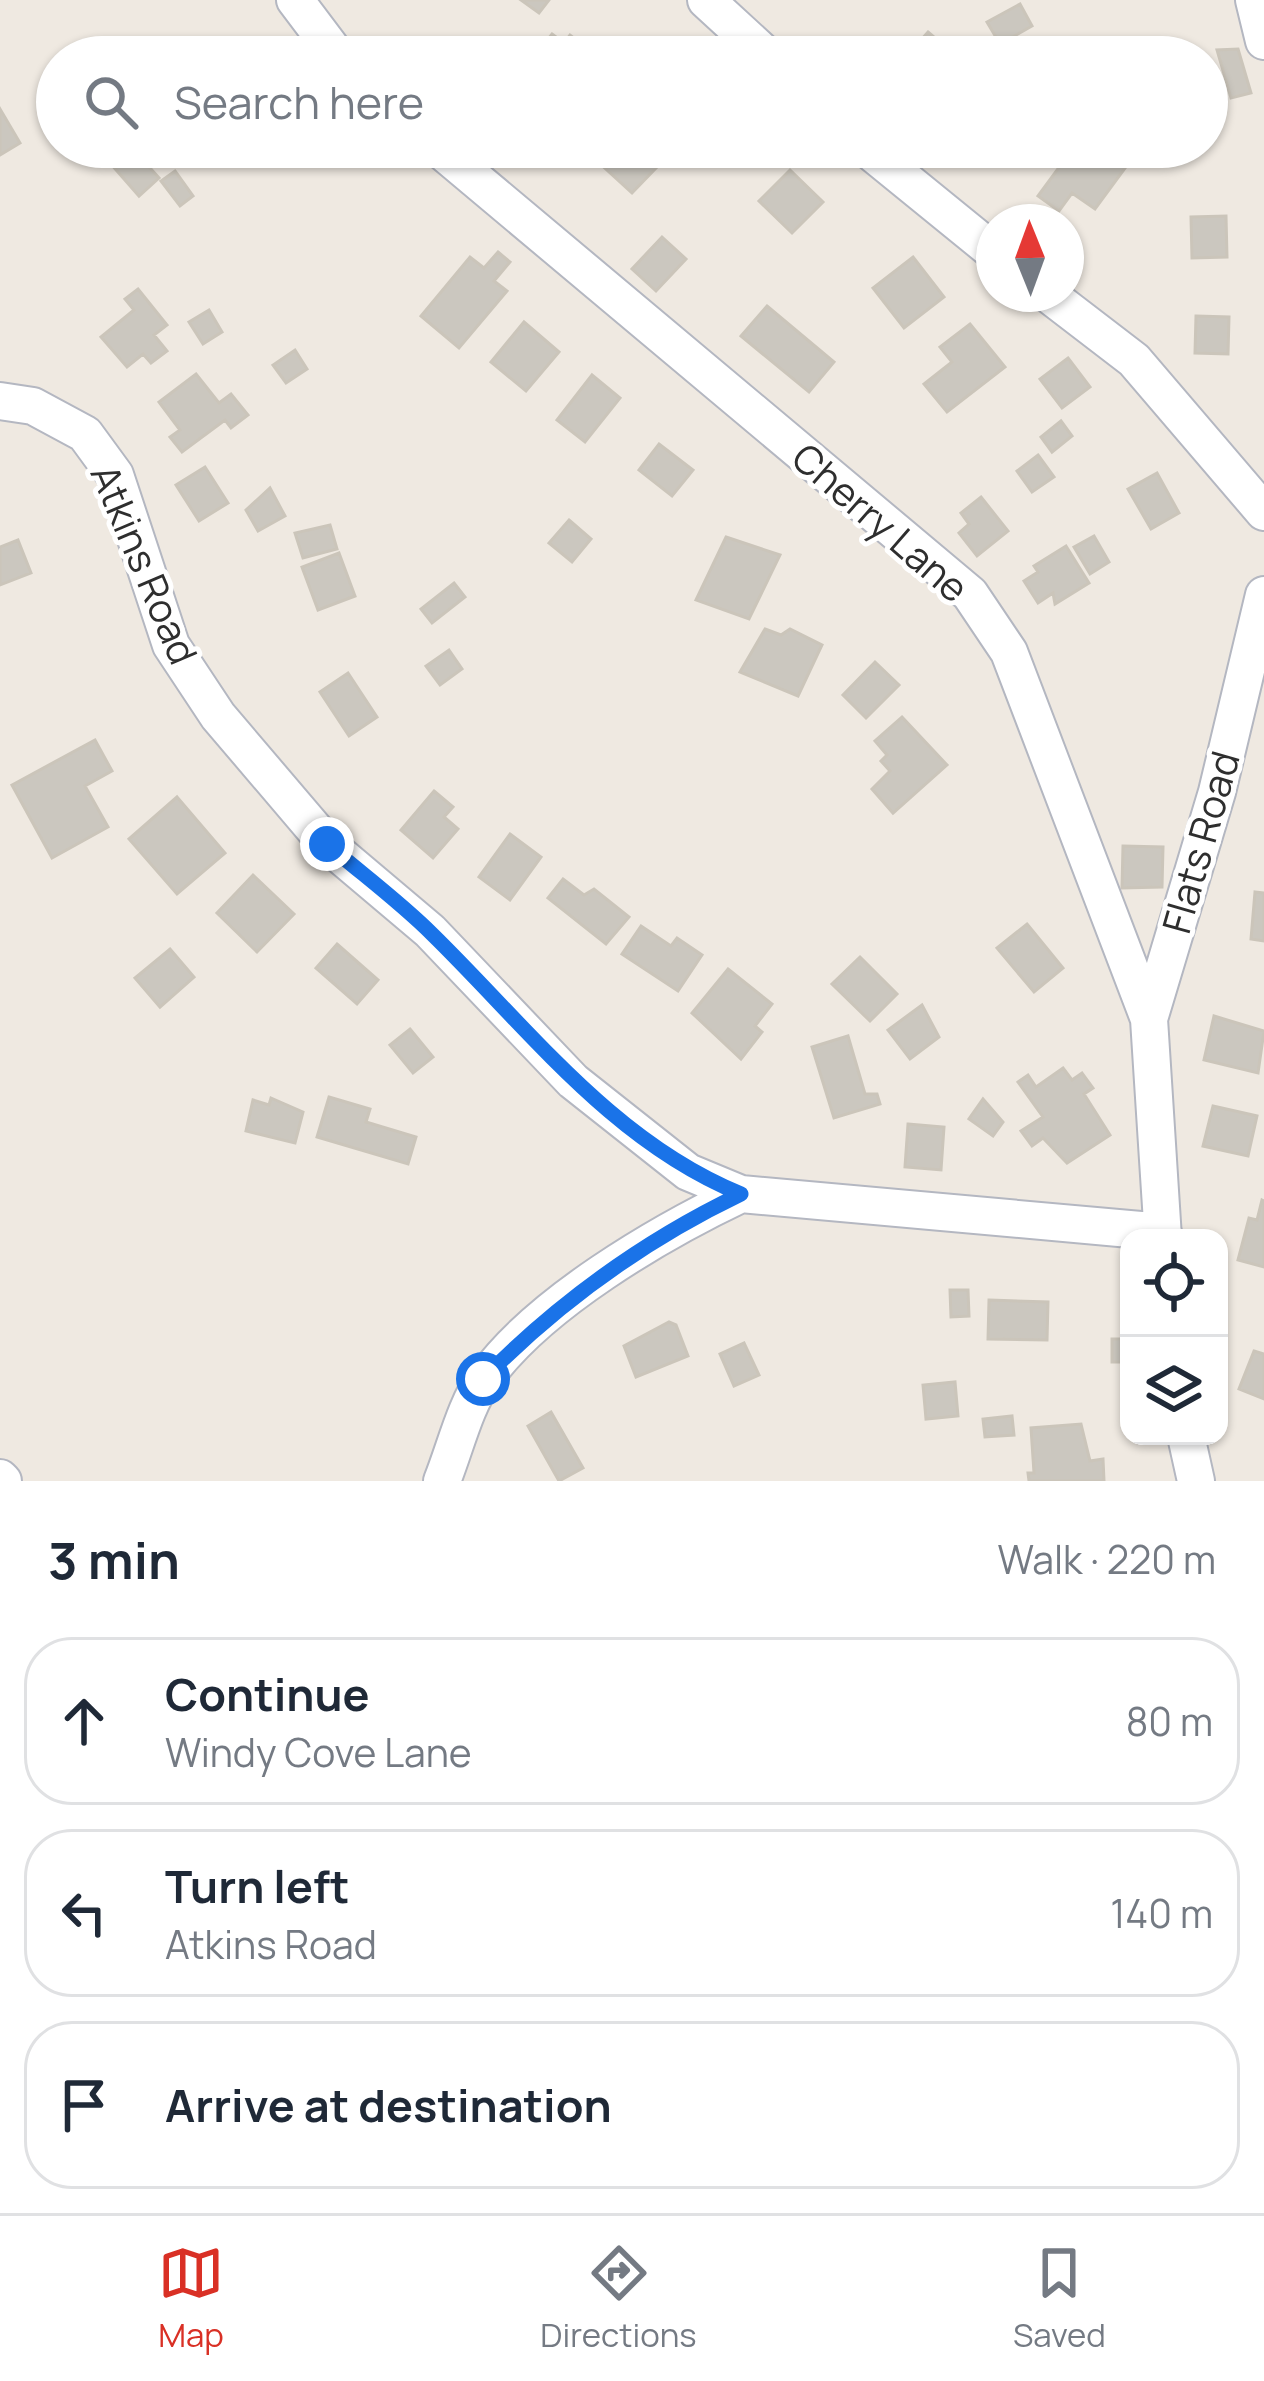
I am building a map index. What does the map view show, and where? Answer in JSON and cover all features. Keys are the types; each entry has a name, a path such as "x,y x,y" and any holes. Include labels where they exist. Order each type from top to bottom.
{"street":[{"path":"295,0 322,36"},
{"path":"706,0 745,36"},
{"path":"1254,0 1264,41"},
{"name":"Cherry Lane","path":"462,168 970,594 1010,652 1149,1019 1163,1229"},
{"path":"891,168 976,237"},
{"path":"1072,312 1134,359 1264,512"},
{"name":"Atkins Road","path":"0,400 33,406 85,434 116,475 171,645 218,716 327,844 430,931 573,1082 688,1172 741,1194"},
{"name":"Flats Road","path":"1149,1019 1216,792 1264,595"},
{"path":"442,1481 483,1379 543,1318 690,1219 741,1194 1120,1231"},
{"path":"1188,1445 1196,1481"}],"building":[{"path":"521,0 549,0 539,13"},
{"path":"1020,4 1032,26 1014,36 995,36 987,22"},
{"path":"1228,49 1238,49 1251,93 1231,98"},
{"path":"0,109 20,143 0,155"},
{"path":"114,168 150,168 159,178 139,196"},
{"path":"605,168 656,168 632,193"},
{"path":"1059,168 1125,168 1095,209 1072,193 1064,204 1049,204 1038,196"},
{"path":"790,170 823,202 792,233 759,201"},
{"path":"175,171 193,196 180,206 161,181"},
{"path":"1226,216 1227,257 1192,258 1191,217"},
{"path":"662,237 686,259 656,291 632,269"},
{"path":"498,252 510,262 494,281 507,291 459,348 421,316 470,257 484,268"},
{"path":"913,257 944,297 904,328 873,288"},
{"path":"138,289 167,325 154,335 167,351 151,363 143,354 127,367 101,337 134,310 125,299"},
{"path":"767,306 834,362 809,392 741,336"},
{"path":"209,310 222,332 203,344 189,322"},
{"path":"1196,316 1229,317 1228,354 1195,353"},
{"path":"524,322 559,352 526,391 491,362"},
{"path":"970,324 1005,367 947,412 924,384 952,362 940,347"},
{"path":"295,350 307,369 286,383 273,365"},
{"path":"1068,358 1090,387 1062,408 1040,379"},
{"path":"196,374 219,403 231,394 248,415 231,428 225,420 182,452 170,437 180,430 159,402"},
{"path":"592,375 620,398 585,442 557,420"},
{"path":"1061,421 1072,436 1052,452 1041,437"},
{"path":"659,444 693,470 672,496 639,470"},
{"path":"1038,455 1054,477 1032,492 1017,471"},
{"path":"205,467 228,503 199,521 176,485"},
{"path":"1157,473 1179,513 1151,529 1128,489"},
{"path":"270,488 285,516 258,531 246,510"},
{"path":"981,497 1008,531 977,556 959,533 969,524 961,513"},
{"path":"569,520 591,539 572,562 549,543"},
{"path":"330,525 337,549 303,558 295,533"},
{"path":"1094,536 1109,562 1090,574 1074,547"},
{"path":"726,537 780,555 749,619 696,600"},
{"path":"18,540 31,573 0,585 0,547"},
{"path":"1066,546 1089,583 1055,604 1053,593 1038,603 1024,581 1038,572 1034,566"},
{"path":"339,553 355,596 318,610 302,567"},
{"path":"454,583 465,597 432,623 421,609"},
{"path":"765,629 781,635 790,629 822,645 798,696 740,672"},
{"path":"449,650 462,669 440,685 426,666"},
{"path":"875,662 899,685 866,718 843,695"},
{"path":"348,673 377,717 349,736 320,692"},
{"path":"902,717 947,765 893,813 872,789 890,771 881,761 887,755 875,741"},
{"path":"95,740 112,771 85,786 108,827 52,858 12,785"},
{"path":"434,791 453,807 444,817 458,829 433,858 401,830"},
{"path":"177,797 225,853 177,894 129,839"},
{"path":"510,834 541,857 510,900 479,877"},
{"path":"1123,846 1163,847 1162,887 1122,888"},
{"path":"253,875 294,914 257,952 217,913"},
{"path":"563,879 584,895 594,889 629,917 606,944 548,898"},
{"path":"1255,892 1264,893 1264,941 1251,939"},
{"path":"1027,924 1063,968 1034,992 997,948"},
{"path":"641,926 671,946 677,938 702,955 678,991 622,954"},
{"path":"337,944 378,980 357,1004 316,968"},
{"path":"170,949 194,977 160,1007 135,978"},
{"path":"860,957 897,994 870,1021 832,984"},
{"path":"728,969 772,1004 755,1026 762,1032 741,1059 692,1013"},
{"path":"922,1005 939,1037 910,1059 888,1030"},
{"path":"1214,1016 1264,1031 1258,1073 1204,1060"},
{"path":"410,1029 433,1057 413,1073 390,1045"},
{"path":"848,1036 865,1094 877,1094 880,1104 834,1118 812,1047"},
{"path":"1063,1068 1072,1080 1082,1073 1093,1088 1084,1094 1110,1135 1067,1163 1043,1138 1032,1146 1021,1131 1043,1117 1018,1082 1028,1075 1036,1087"},
{"path":"329,1097 370,1109 366,1122 416,1137 408,1164 317,1137"},
{"path":"271,1098 303,1112 295,1143 246,1131 253,1100 269,1105"},
{"path":"983,1099 1003,1122 993,1136 969,1119"},
{"path":"1213,1106 1257,1116 1248,1156 1203,1146"},
{"path":"908,1124 944,1127 941,1170 905,1167"},
{"path":"1262,1200 1264,1267 1238,1260 1249,1218 1257,1220"},
{"path":"950,1290 968,1290 969,1316 951,1317"},
{"path":"989,1300 1048,1302 1047,1340 988,1339"},
{"path":"669,1322 676,1325 688,1356 636,1377 624,1346"},
{"path":"1112,1339 1120,1339 1120,1362 1112,1362"},
{"path":"744,1343 759,1375 734,1386 720,1354"},
{"path":"1254,1351 1264,1354 1264,1399 1239,1389"},
{"path":"955,1382 958,1416 926,1419 923,1385"},
{"path":"551,1412 583,1468 559,1481 528,1426"},
{"path":"1012,1416 1014,1435 985,1437 983,1419"},
{"path":"1081,1424 1090,1461 1103,1459 1104,1481 1029,1481 1028,1473 1034,1473 1031,1428"}],"route":[{"path":"327,844 430,931 573,1082 688,1172 741,1194 690,1219 543,1318 483,1379"}]}
